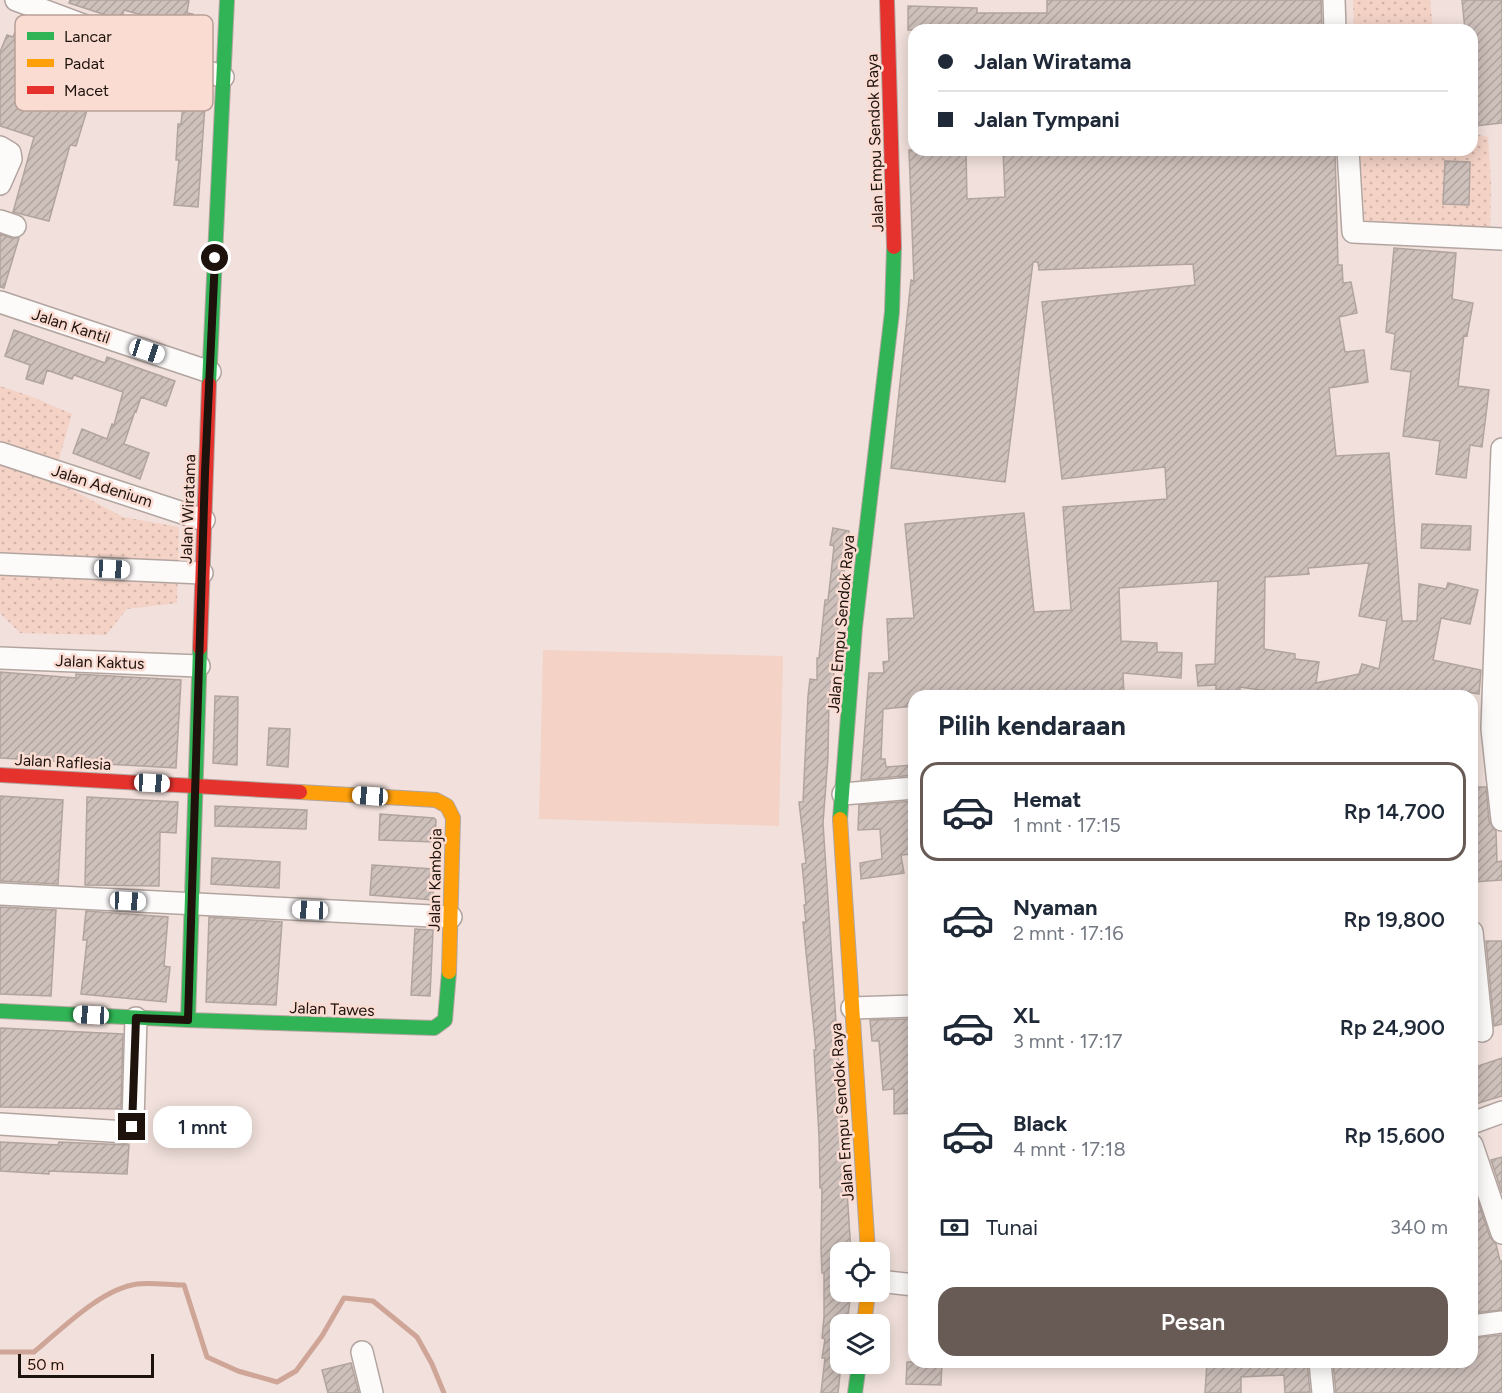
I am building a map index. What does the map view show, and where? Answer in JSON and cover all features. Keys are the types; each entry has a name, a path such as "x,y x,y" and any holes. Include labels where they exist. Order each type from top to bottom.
{"street":[{"path":"16,0 56,15"},
{"name":"Jalan Wiratama","path":"188,1020 204,520 227,0"},
{"name":"Jalan Empu Sendok Raya","path":"867,1242 840,822 855,627 892,312 895,265 887,0"},
{"path":"1334,0 1335,24"},
{"path":"213,73 223,77"},
{"path":"0,147 10,153 11,159 0,184"},
{"path":"1348,156 1353,232 1502,239"},
{"name":"Jalan Kantil","path":"0,302 210,372"},
{"path":"1502,449 1501,507 1488,731 1502,820"},
{"name":"Jalan Adenium","path":"0,453 204,520"},
{"path":"0,564 202,573"},
{"name":"Jalan Kaktus","path":"0,658 200,666"},
{"name":"Jalan Raflesia","path":"0,775 195,786"},
{"name":"Jalan Kamboja","path":"195,786 436,800 446,804 453,818 448,993"},
{"path":"843,794 908,789"},
{"path":"0,894 451,917"},
{"path":"1478,991 1482,1031"},
{"name":"Jalan Tawes","path":"0,1011 434,1028 445,1020 448,993"},
{"path":"852,1008 908,1006"},
{"path":"0,1124 126,1132 132,1127 133,1122 136,1018"},
{"path":"1478,1121 1502,1112"},
{"path":"1478,1163 1502,1233"},
{"path":"890,1282 908,1284"},
{"path":"1478,1325 1502,1322"},
{"path":"362,1352 372,1393"},
{"path":"1321,1368 1323,1393"},
{"path":"855,1393 858,1374"}],"shaded area":[{"path":"1353,0 1430,0 1432,24 1354,24"},
{"path":"1478,134 1488,137 1491,184 1490,229 1365,225 1360,156 1478,156"},
{"path":"0,386 72,414 53,480 123,517 179,527 177,603 127,609 106,635 20,633 0,613"},
{"path":"543,650 783,656 779,826 539,819"}],"building":[{"path":"70,0 189,0 187,13 193,14 142,15 124,10 122,15 106,15 69,3"},
{"path":"1047,0 1321,0 1322,24 908,24 908,6 977,8 977,13 1047,13"},
{"path":"1462,0 1502,0 1502,123 1478,126 1478,24 1464,24"},
{"path":"15,32 15,111 87,111 76,146 70,145 49,221 13,212 34,137 0,126 0,52 7,35 13,37"},
{"path":"182,111 205,111 198,207 174,205 179,160 176,160 178,124 181,124"},
{"path":"909,156 966,156 967,199 1005,197 1003,156 1335,156 1338,265 1342,265 1343,283 1351,282 1357,313 1339,317 1345,352 1364,350 1368,382 1329,388 1336,456 1389,453 1402,621 1417,621 1419,584 1446,589 1448,583 1478,590 1470,624 1441,618 1433,660 1481,670 1479,694 1478,690 1261,690 1240,687 1240,690 1216,690 1216,685 1198,686 1196,665 1215,664 1218,581 1119,588 1121,641 1157,643 1157,652 1182,653 1181,678 1123,673 1124,690 908,690 908,707 883,709 881,759 885,759 886,767 908,765 908,776 861,780 869,673 884,673 883,662 889,661 887,619 914,618 905,524 1024,513 1034,612 1071,610 1063,507 1167,499 1165,467 1062,479 1042,302 1195,285 1193,264 1039,270 1038,262 1033,262 1005,482 891,468 911,280 914,281","holes":["1369,563 1359,616 1387,621 1379,669 1362,664 1359,674 1316,683 1319,662 1295,659 1295,654 1264,649 1265,577 1309,574 1308,568"]},
{"path":"1445,161 1470,162 1469,205 1443,204"},
{"path":"0,234 19,238 4,288 0,287"},
{"path":"1394,248 1456,253 1452,299 1473,303 1467,336 1464,335 1458,386 1489,390 1482,447 1470,445 1466,478 1436,474 1440,441 1403,436 1411,372 1391,369 1395,334 1386,332"},
{"path":"14,330 105,363 107,357 175,381 166,406 141,397 135,411 124,444 149,453 140,479 73,453 82,429 107,439 112,424 114,425 123,392 74,375 72,379 47,370 43,384 26,379 30,365 5,356"},
{"path":"1422,524 1471,526 1470,550 1421,548"},
{"path":"833,528 849,531 832,695 829,695 828,757 823,823 850,1242 830,1242 830,1302 850,1302 848,1314 830,1314 830,1374 840,1374 838,1393 821,1393 825,1358 822,1358 825,1339 822,1338 824,1273 822,1273 821,1248 822,1188 820,1188 814,1050 816,1050 803,922 806,922 804,905 806,905 802,864 806,863 799,802 803,802 810,679 817,680 817,658 819,658 825,600 828,600 834,546 830,545"},
{"path":"0,672 76,678 76,674 181,680 176,768 0,758"},
{"path":"215,696 238,697 237,765 213,763"},
{"path":"269,728 290,729 288,767 267,765"},
{"path":"1478,787 1486,787 1489,821 1496,831 1497,862 1502,861 1502,880 1478,882"},
{"path":"0,796 63,800 58,884 0,881"},
{"path":"87,797 178,802 176,833 160,832 159,886 85,885"},
{"path":"908,801 908,854 901,855 904,873 861,879 860,863 882,859 880,829 858,830 859,805"},
{"path":"215,806 307,810 306,829 215,826"},
{"path":"380,814 434,818 436,820 435,842 379,840"},
{"path":"212,858 280,862 279,888 211,884"},
{"path":"372,865 434,869 433,900 370,895"},
{"path":"0,907 56,910 51,996 0,994"},
{"path":"86,911 168,917 164,966 170,967 166,1002 81,994 87,940 83,940"},
{"path":"209,917 282,922 276,1005 206,1002"},
{"path":"415,929 433,930 430,996 411,995"},
{"path":"1486,941 1502,941 1502,1024 1494,1026"},
{"path":"908,1019 908,1113 894,1114 894,1089 883,1090 879,1041 872,1041 870,1020"},
{"path":"0,1028 123,1034 121,1109 0,1107"},
{"path":"1502,1058 1502,1096 1478,1103 1478,1066"},
{"path":"0,1142 129,1145 127,1174 49,1171 49,1174 0,1171"},
{"path":"1502,1157 1502,1193 1491,1160"},
{"path":"1478,1201 1490,1237 1496,1244 1500,1261 1502,1261 1502,1310 1478,1312"},
{"path":"1502,1335 1502,1393 1336,1393 1334,1368 1478,1368 1478,1337"},
{"path":"907,1362 908,1368 942,1368 941,1385 906,1384"},
{"path":"351,1363 359,1393 328,1393 322,1370"},
{"path":"1207,1368 1308,1368 1310,1392 1285,1393 1284,1375 1241,1377 1241,1393 1205,1393"}],"waterway":[{"path":"0,1352 34,1352 82,1311 123,1287 143,1283 184,1285 207,1357 238,1371 277,1382 296,1371 322,1336 344,1298 373,1301 417,1337 444,1393"}],"traffic: fast":[{"path":"209,384 227,0"},
{"path":"840,819 855,627 892,312 894,247"},
{"path":"188,1020 200,648"},
{"path":"0,1011 434,1028 445,1020 449,972"},
{"path":"855,1393 858,1374"}],"traffic: slow":[{"path":"300,792 436,800 447,806 453,818 449,972"},
{"path":"840,819 867,1242"},
{"path":"865,1314 867,1302"}],"traffic: jam":[{"path":"887,0 894,247"},
{"path":"200,648 209,384"},
{"path":"0,775 300,792"}],"route":[{"path":"132,1127 136,1018 188,1020 205,472 215,258"}]}
